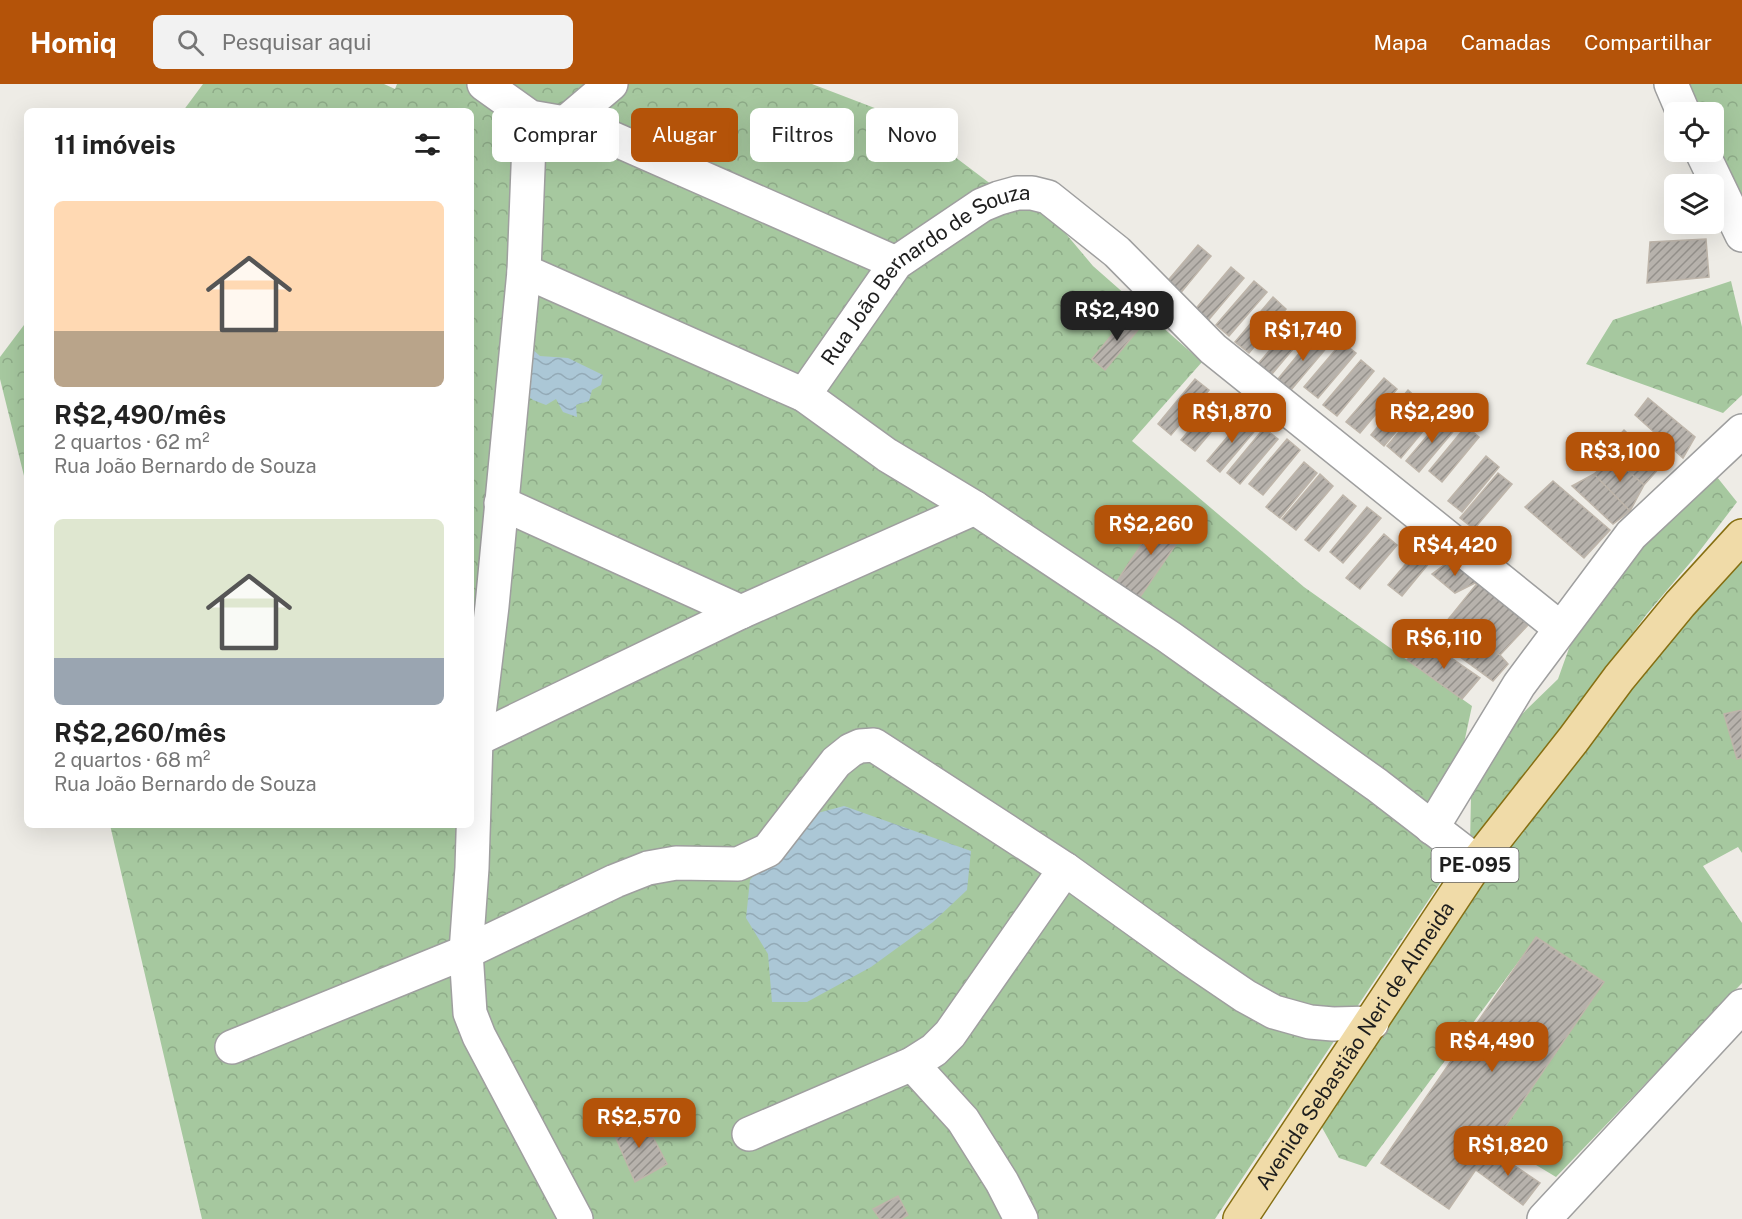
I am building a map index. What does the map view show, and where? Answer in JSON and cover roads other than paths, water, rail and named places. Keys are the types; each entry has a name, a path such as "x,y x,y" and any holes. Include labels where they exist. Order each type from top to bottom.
{"main road":[{"name":"Avenida Sebastião Neri de Almeida","path":"1240,1219 1477,862 1573,741 1619,678 1680,604 1742,536"}],"street":[{"path":"484,84 517,108"},
{"path":"583,108 611,84"},
{"path":"1671,84 1679,102"},
{"path":"619,141 896,263"},
{"path":"474,733 492,606 524,271 528,162"},
{"path":"1707,162 1742,235"},
{"name":"Rua João Bernardo de Souza","path":"804,395 896,263 982,206 999,198 1017,193 1032,193 1048,197 1117,252 1213,349 1560,628"},
{"path":"524,271 804,395 887,455 975,508 1169,637 1377,785 1477,862"},
{"path":"1432,828 1519,684 1631,535 1742,431"},
{"path":"501,503 741,612"},
{"path":"474,740 741,612 975,508"},
{"path":"232,1047 466,952 615,881 648,868 676,863 738,864 754,858 768,850 836,762 860,746 874,746 892,756 1065,869 1245,996 1274,1012 1310,1022 1372,1023"},
{"path":"472,828 466,952 470,1013 479,1036 576,1219"},
{"path":"749,1134 912,1064 934,1050 950,1034 1065,869"},
{"path":"1544,1219 1742,1006"},
{"path":"912,1064 963,1120 1002,1182 1021,1219"}],"water":[{"path":"532,349 540,356 568,358 603,375 601,385 592,390 589,401 576,405 577,417 563,412 556,399 546,405 533,400 518,388"},
{"path":"844,806 971,851 967,890 933,922 871,967 807,1002 772,1002 768,954 746,918 750,880 810,815"}]}
